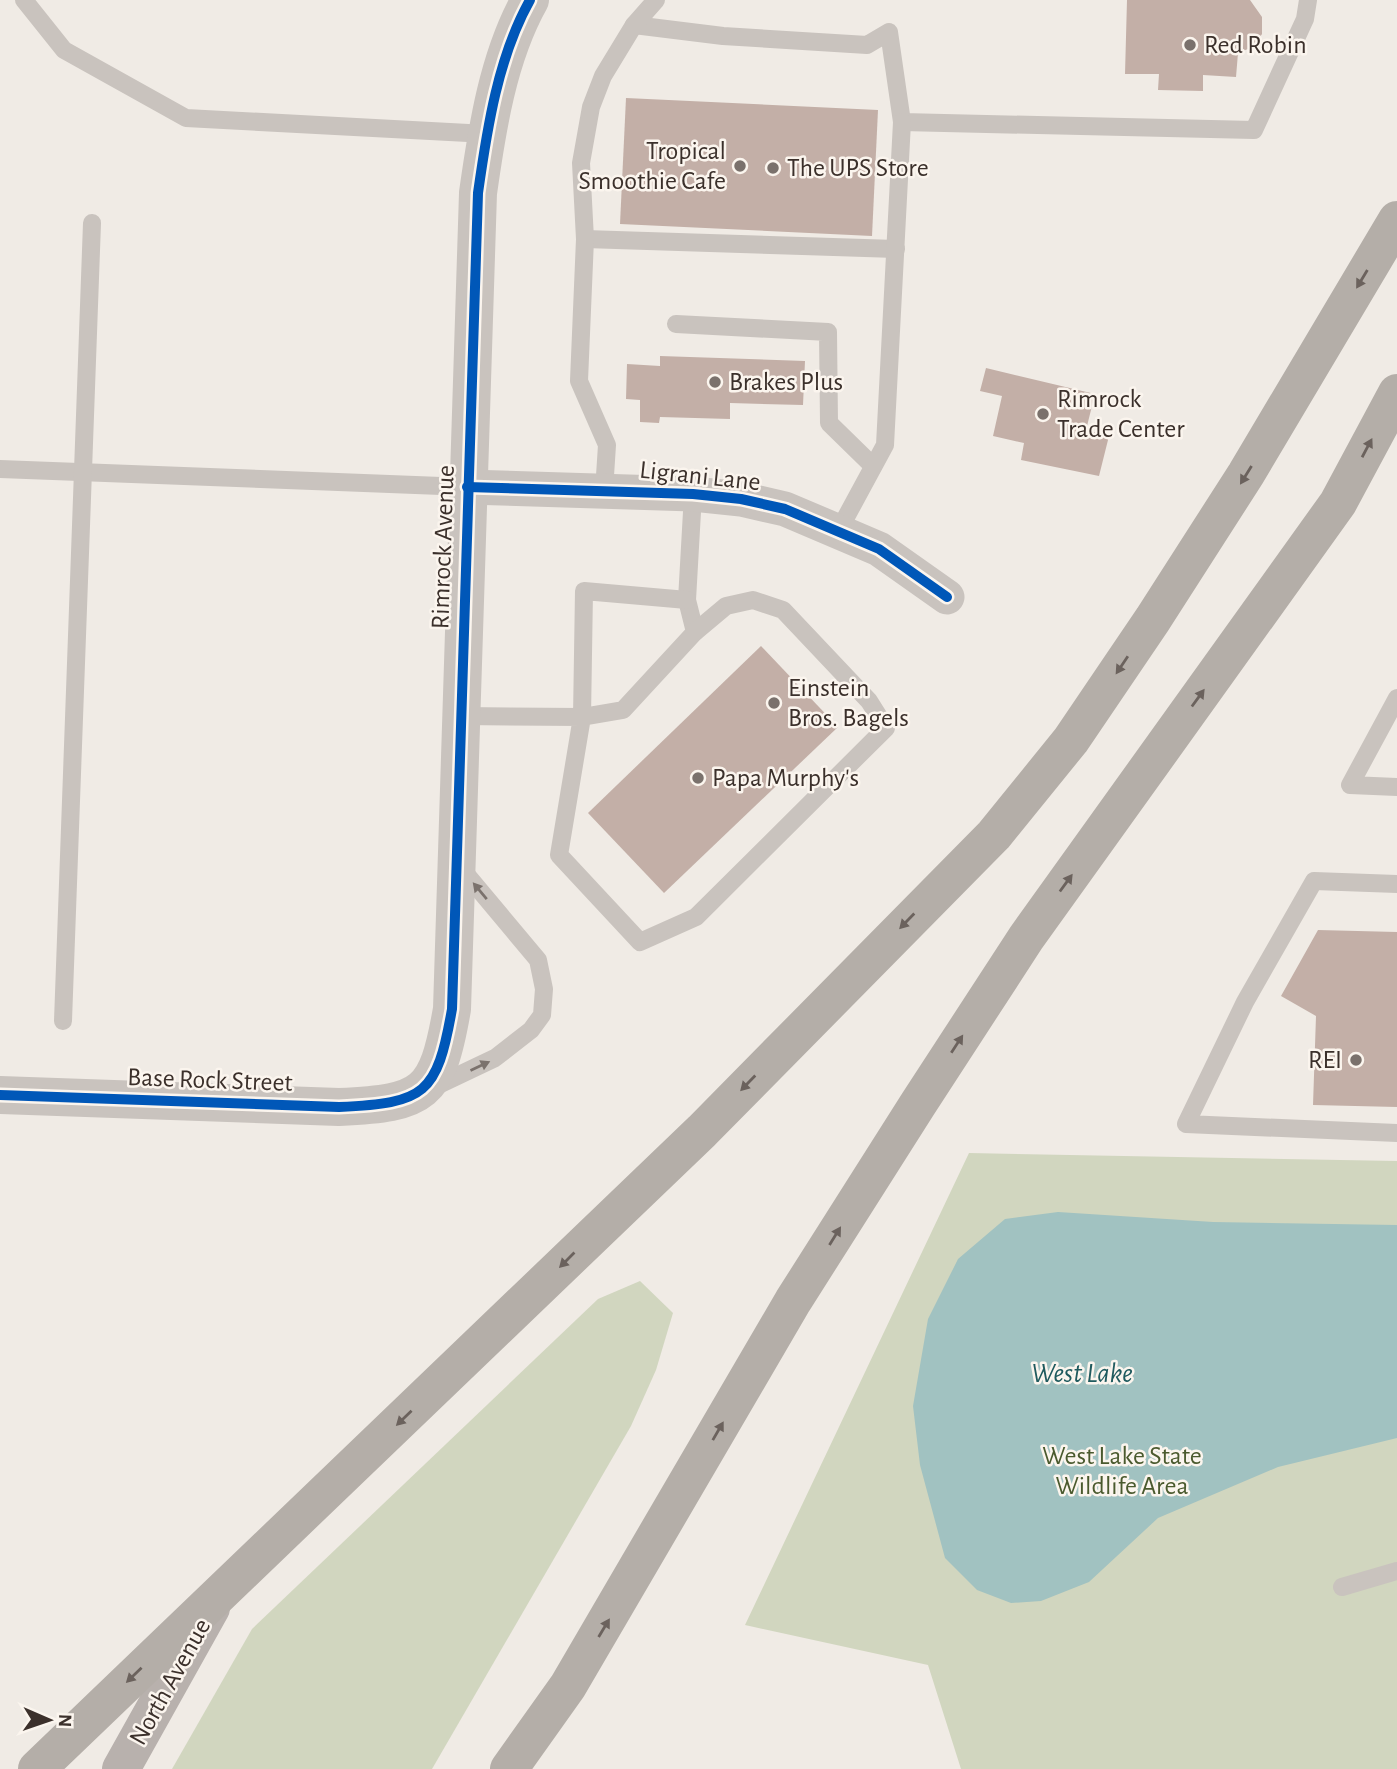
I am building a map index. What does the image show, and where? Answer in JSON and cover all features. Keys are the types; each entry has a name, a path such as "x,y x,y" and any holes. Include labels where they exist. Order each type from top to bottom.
{"highway":[{"path":"37,1769 702,1130 994,835 1070,740 1153,619 1246,474 1397,220"},
{"path":"509,1769 568,1686 793,1301 918,1104 1026,938 1338,503 1397,393"}],"main road":[{"name":"North Avenue","path":"121,1769 218,1594"},
{"path":"526,1769 568,1686"}],"street":[{"name":"Rimrock Avenue","path":"418,1095 433,1077 446,1048 453,1009 478,193 487,134 504,69 530,0"},
{"name":"Ligrani Lane","path":"467,488 693,494 741,499 785,509 879,549 947,597"},
{"name":"Base Rock Street","path":"0,1095 339,1107 383,1105 418,1095"}],"lane":[{"path":"24,0 64,50 186,118 487,134"},
{"path":"604,491 607,445 579,381 585,239 581,163 591,107 603,76 634,25 656,0"},
{"path":"902,122 1254,130 1305,19 1308,0"},
{"path":"634,25 723,36 867,45 889,32 902,122 885,445 839,530"},
{"path":"63,1021 80,472 92,223"},
{"path":"585,239 895,249"},
{"path":"676,324 828,332 829,423 873,466"},
{"path":"0,469 467,488"},
{"path":"693,494 687,600 695,632"},
{"path":"461,716 582,717 623,710 695,632 726,606 753,600 783,610 869,701 886,728 696,917 640,942 559,855 582,717 584,591 687,600"},
{"path":"1397,698 1350,785 1397,787"},
{"path":"418,1095 495,1058 531,1030 542,1016 544,989 537,960 457,862"},
{"path":"1397,884 1314,881 1245,1002 1186,1124 1397,1133"},
{"path":"1342,1587 1397,1571"}],"green space":[{"name":"West Lake State Wildlife Area","path":"969,1153 1397,1161 1397,1769 961,1769 928,1665 745,1625"},
{"path":"640,1281 673,1313 656,1370 631,1426 432,1769 172,1769 252,1629 598,1299"}],"water":[{"name":"West Lake","path":"1058,1212 1213,1222 1397,1225 1397,1438 1278,1467 1158,1518 1089,1582 1041,1601 1011,1603 977,1590 945,1558 920,1465 913,1406 928,1319 958,1259 1005,1219"}],"building":[{"name":"Red Robin","path":"1127,0 1250,0 1262,17 1262,34 1253,47 1238,53 1236,77 1203,75 1203,91 1158,90 1159,74 1125,74"},
{"path":"626,98 878,110 872,236 620,224"},
{"name":"Brakes Plus","path":"660,356 805,361 803,405 730,403 730,419 660,417 659,423 640,422 640,400 626,399 627,364 660,366"},
{"name":"Rimrock Trade Center","path":"986,368 1095,394 1086,430 1109,436 1099,476 1021,460 1024,443 993,436 1002,396 980,391"},
{"path":"761,646 838,727 664,893 588,813"},
{"name":"REI","path":"1318,930 1397,932 1397,1107 1313,1105 1316,1016 1281,996"}],"cycle path":[{"path":"0,1095 339,1107 391,1102 409,1097 422,1089 432,1077 440,1060 452,1009 478,193 495,94 510,45 530,0"},
{"path":"467,487 693,494 741,499 785,509 879,549 947,597"}],"place":[{"name":"Red Robin","path":"1190,45"},
{"name":"Tropical Smoothie Cafe","path":"740,166"},
{"name":"The UPS Store","path":"773,168"},
{"name":"Brakes Plus","path":"715,382"},
{"name":"Rimrock Trade Center","path":"1043,414"},
{"name":"Einstein Bros. Bagels","path":"774,703"},
{"name":"Papa Murphy's","path":"698,778"},
{"name":"REI","path":"1356,1060"}]}
